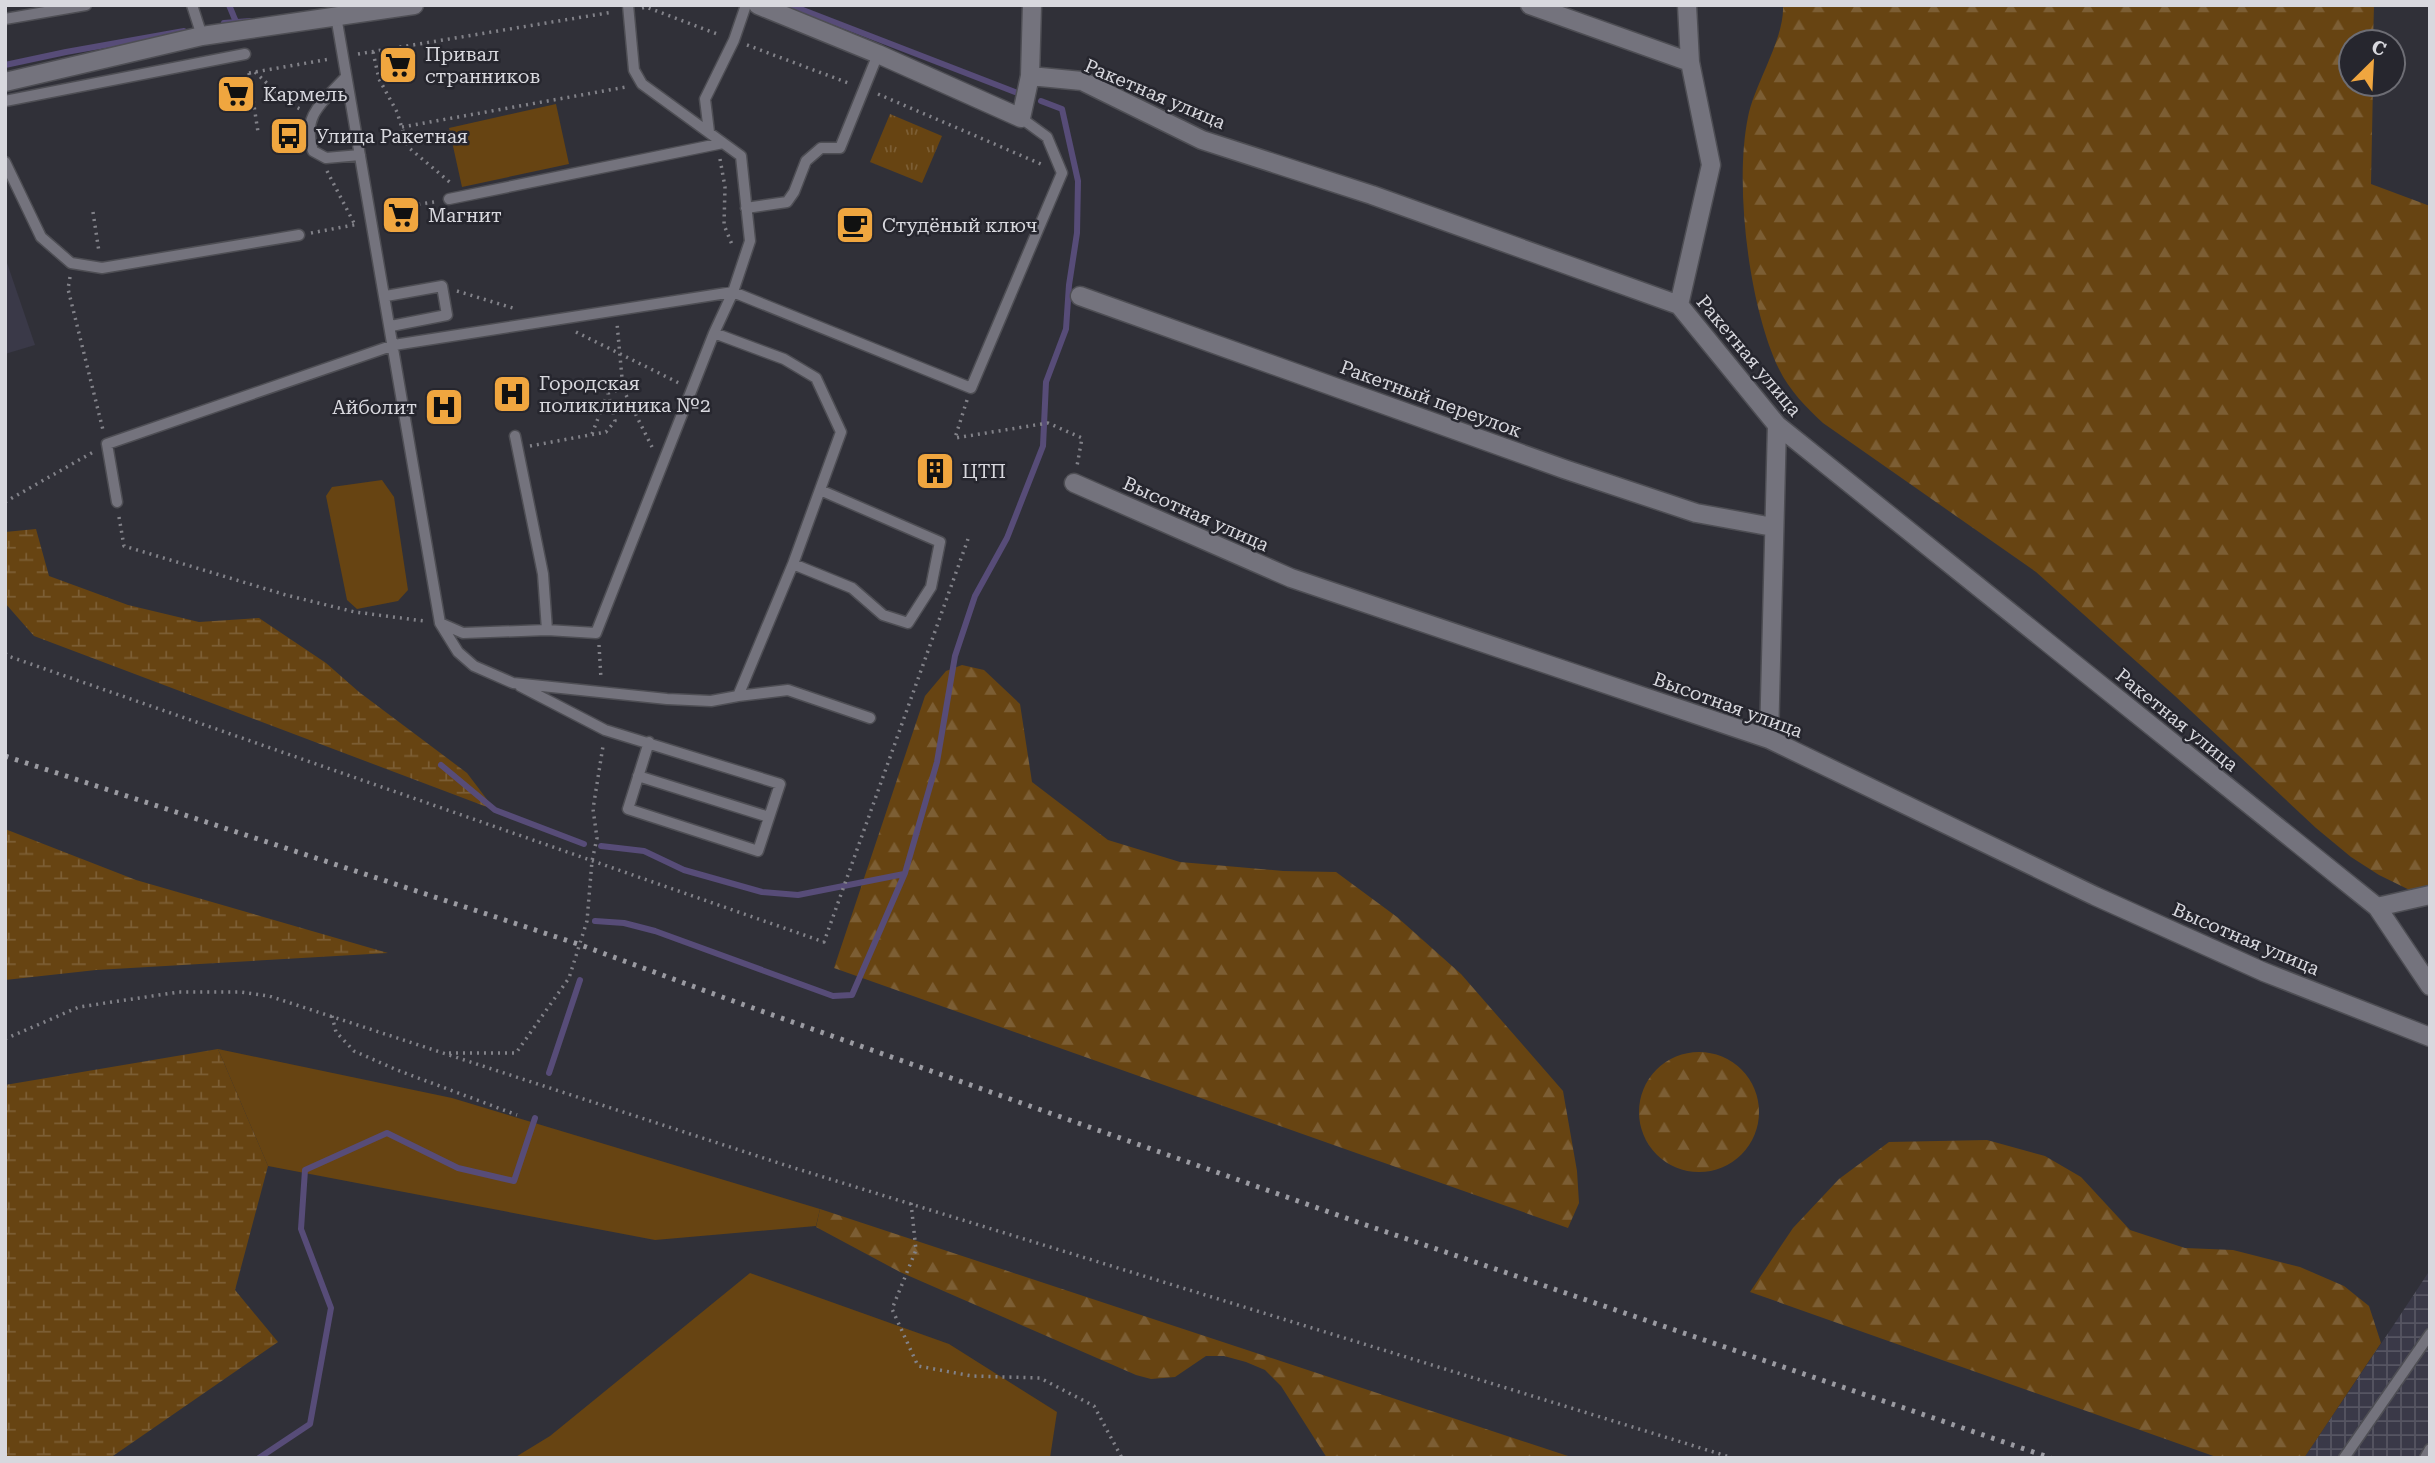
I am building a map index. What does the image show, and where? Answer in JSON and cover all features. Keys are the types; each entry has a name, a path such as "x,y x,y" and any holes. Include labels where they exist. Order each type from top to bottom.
{"street":[{"path":"5,82 202,36 414,5"},
{"path":"758,5 878,54 1021,118 1030,76 1032,5"},
{"path":"1530,5 1690,62"},
{"path":"1679,304 1711,164 1690,62 1687,5"},
{"name":"Ракетная улица","path":"1030,76 1082,81 1202,140 1372,195 1679,304 1777,425 2376,907 2430,986"},
{"name":"Ракетный переулок","path":"1080,296 1696,513 1773,527"},
{"path":"1769,739 1777,425"},
{"name":"Высотная улица","path":"1074,483 1291,578 1769,739 2264,972 2430,1037"},
{"path":"2376,907 2430,895"}],"lane":[{"path":"5,19 86,5"},
{"path":"192,5 202,36"},
{"path":"440,623 463,633 547,629 596,633 714,333 733,292 750,242 741,156 642,84 634,70 628,5"},
{"path":"709,132 705,99 734,40 746,5"},
{"path":"337,16 440,623 458,652 474,666 605,730 649,742 780,783 758,851 628,809 649,742"},
{"path":"5,101 245,54"},
{"path":"746,208 787,202 794,192 806,161 821,148 840,148 878,54"},
{"path":"346,77 314,114 308,136 313,151 326,158 360,155"},
{"path":"117,502 107,444 394,345 733,292 971,388 1062,173 1047,137 1021,118"},
{"path":"449,199 723,144"},
{"path":"5,162 41,237 71,262 102,268 299,235"},
{"path":"386,296 442,286 447,315 391,326"},
{"path":"714,333 784,359 816,377 841,432 793,564 738,696"},
{"path":"515,436 543,574 547,629"},
{"path":"793,564 852,588 883,615 908,623 931,587 940,542 820,491"},
{"path":"513,683 711,701 788,690 870,718"},
{"path":"638,776 769,817"},
{"path":"2344,1458 2430,1334"},
{"path":"2425,1458 2430,1450"}],"path":[{"path":"373,51 379,79 397,112 408,148 456,187"},
{"path":"245,54 258,132"},
{"path":"249,73 343,57"},
{"path":"255,72 288,103 314,114"},
{"path":"402,127 642,84"},
{"path":"698,149 720,159 725,187 724,225 730,245 744,258"},
{"path":"326,158 327,175 355,225"},
{"path":"93,212 102,268"},
{"path":"5,502 107,444 68,289 71,262"},
{"path":"615,310 624,389 662,466"},
{"path":"971,388 956,438 1048,423 1082,438 1074,483"},
{"path":"608,393 624,389"},
{"path":"518,448 606,432 615,421 608,393"},
{"path":"592,435 608,393"},
{"path":"117,502 124,546 344,610 440,623"},
{"path":"5,653 824,942 968,539"},
{"path":"596,633 600,648 602,692"},
{"path":"443,1053 516,1053 569,978 587,921 592,861 597,838 593,809 605,730"},
{"path":"5,1039 79,1007 179,992 241,992 269,996 790,1167 1733,1458"},
{"path":"332,1016 336,1032 354,1051 517,1115"},
{"path":"911,1203 916,1250 892,1309 918,1366 972,1376 1040,1378 1094,1406 1122,1458"}],"shaded area":[{"path":"5,257 35,345 5,354"},
{"path":"2430,1270 2430,1458 2304,1458 2393,1326"}],"green space":[{"path":"1783,5 2374,5 2373,28 2337,28 2337,98 2373,98 2371,184 2430,206 2430,900 2379,875 2351,857 2036,572 1823,423 1788,384 1768,343 1752,280 1743,176 1748,117 1775,46"},
{"path":"556,104 569,164 462,187 449,128"},
{"path":"890,114 942,136 922,183 870,162"},
{"path":"382,480 394,497 408,590 398,601 357,609 347,600 326,496 332,487"},
{"path":"36,529 49,576 128,605 199,622 259,618 326,663 359,692 467,773 495,810 34,636 5,603 5,532"},
{"path":"962,665 984,670 1020,704 1032,782 1108,840 1180,862 1283,871 1336,872 1397,917 1461,974 1563,1091 1577,1171 1579,1203 1568,1228 834,968 925,696 946,671"},
{"path":"5,829 136,880 388,953 96,970 5,980"},
{"path":"218,1049 452,1098 820,1209 816,1226 655,1240 268,1166"},
{"path":"218,1049 268,1166 235,1290 278,1342 110,1458 5,1458 5,1085"},
{"path":"1699,1052 1722,1057 1741,1070 1754,1089 1759,1112 1754,1135 1741,1154 1722,1167 1699,1172 1676,1167 1657,1154 1644,1135 1639,1112 1644,1089 1657,1070 1676,1057"},
{"path":"1987,1140 2045,1156 2081,1177 2130,1230 2185,1248 2233,1250 2300,1267 2344,1286 2369,1306 2381,1343 2304,1458 2219,1458 1750,1292 1793,1228 1839,1179 1889,1142"},
{"path":"820,1209 1574,1458 1327,1458 1281,1386 1265,1370 1224,1356 1206,1356 1175,1377 1151,1379 1136,1375 900,1272 816,1227"},
{"path":"750,1273 949,1344 1057,1412 1050,1458 514,1458 550,1436"}],"waterway":[{"path":"229,5 236,22"},
{"path":"790,5 1015,92"},
{"path":"224,23 250,21"},
{"path":"5,65 184,31"},
{"path":"595,921 624,923 655,931 833,996 852,995 905,873 937,762 955,656 975,596 1007,538 1043,446 1046,382 1066,329 1077,233 1078,181 1062,109 1041,101"},
{"path":"441,765 495,810 584,844"},
{"path":"601,846 644,851 684,870 762,892 798,895 904,874"},
{"path":"549,1073 580,980"},
{"path":"259,1458 310,1424 331,1308 301,1229 305,1170 387,1133 458,1168 514,1181 535,1118"}],"railway":[{"path":"5,756 578,944 1363,1224 2051,1458"}],"place":[{"name":"Привал странников","path":"398,65"},
{"name":"Кармель","path":"236,94"},
{"name":"Улица Ракетная","path":"289,136"},
{"name":"Магнит","path":"401,215"},
{"name":"Студёный ключ","path":"855,225"},
{"name":"Городская поликлиника №2","path":"512,394"},
{"name":"Айболит","path":"444,407"},
{"name":"ЦТП","path":"935,471"}]}
